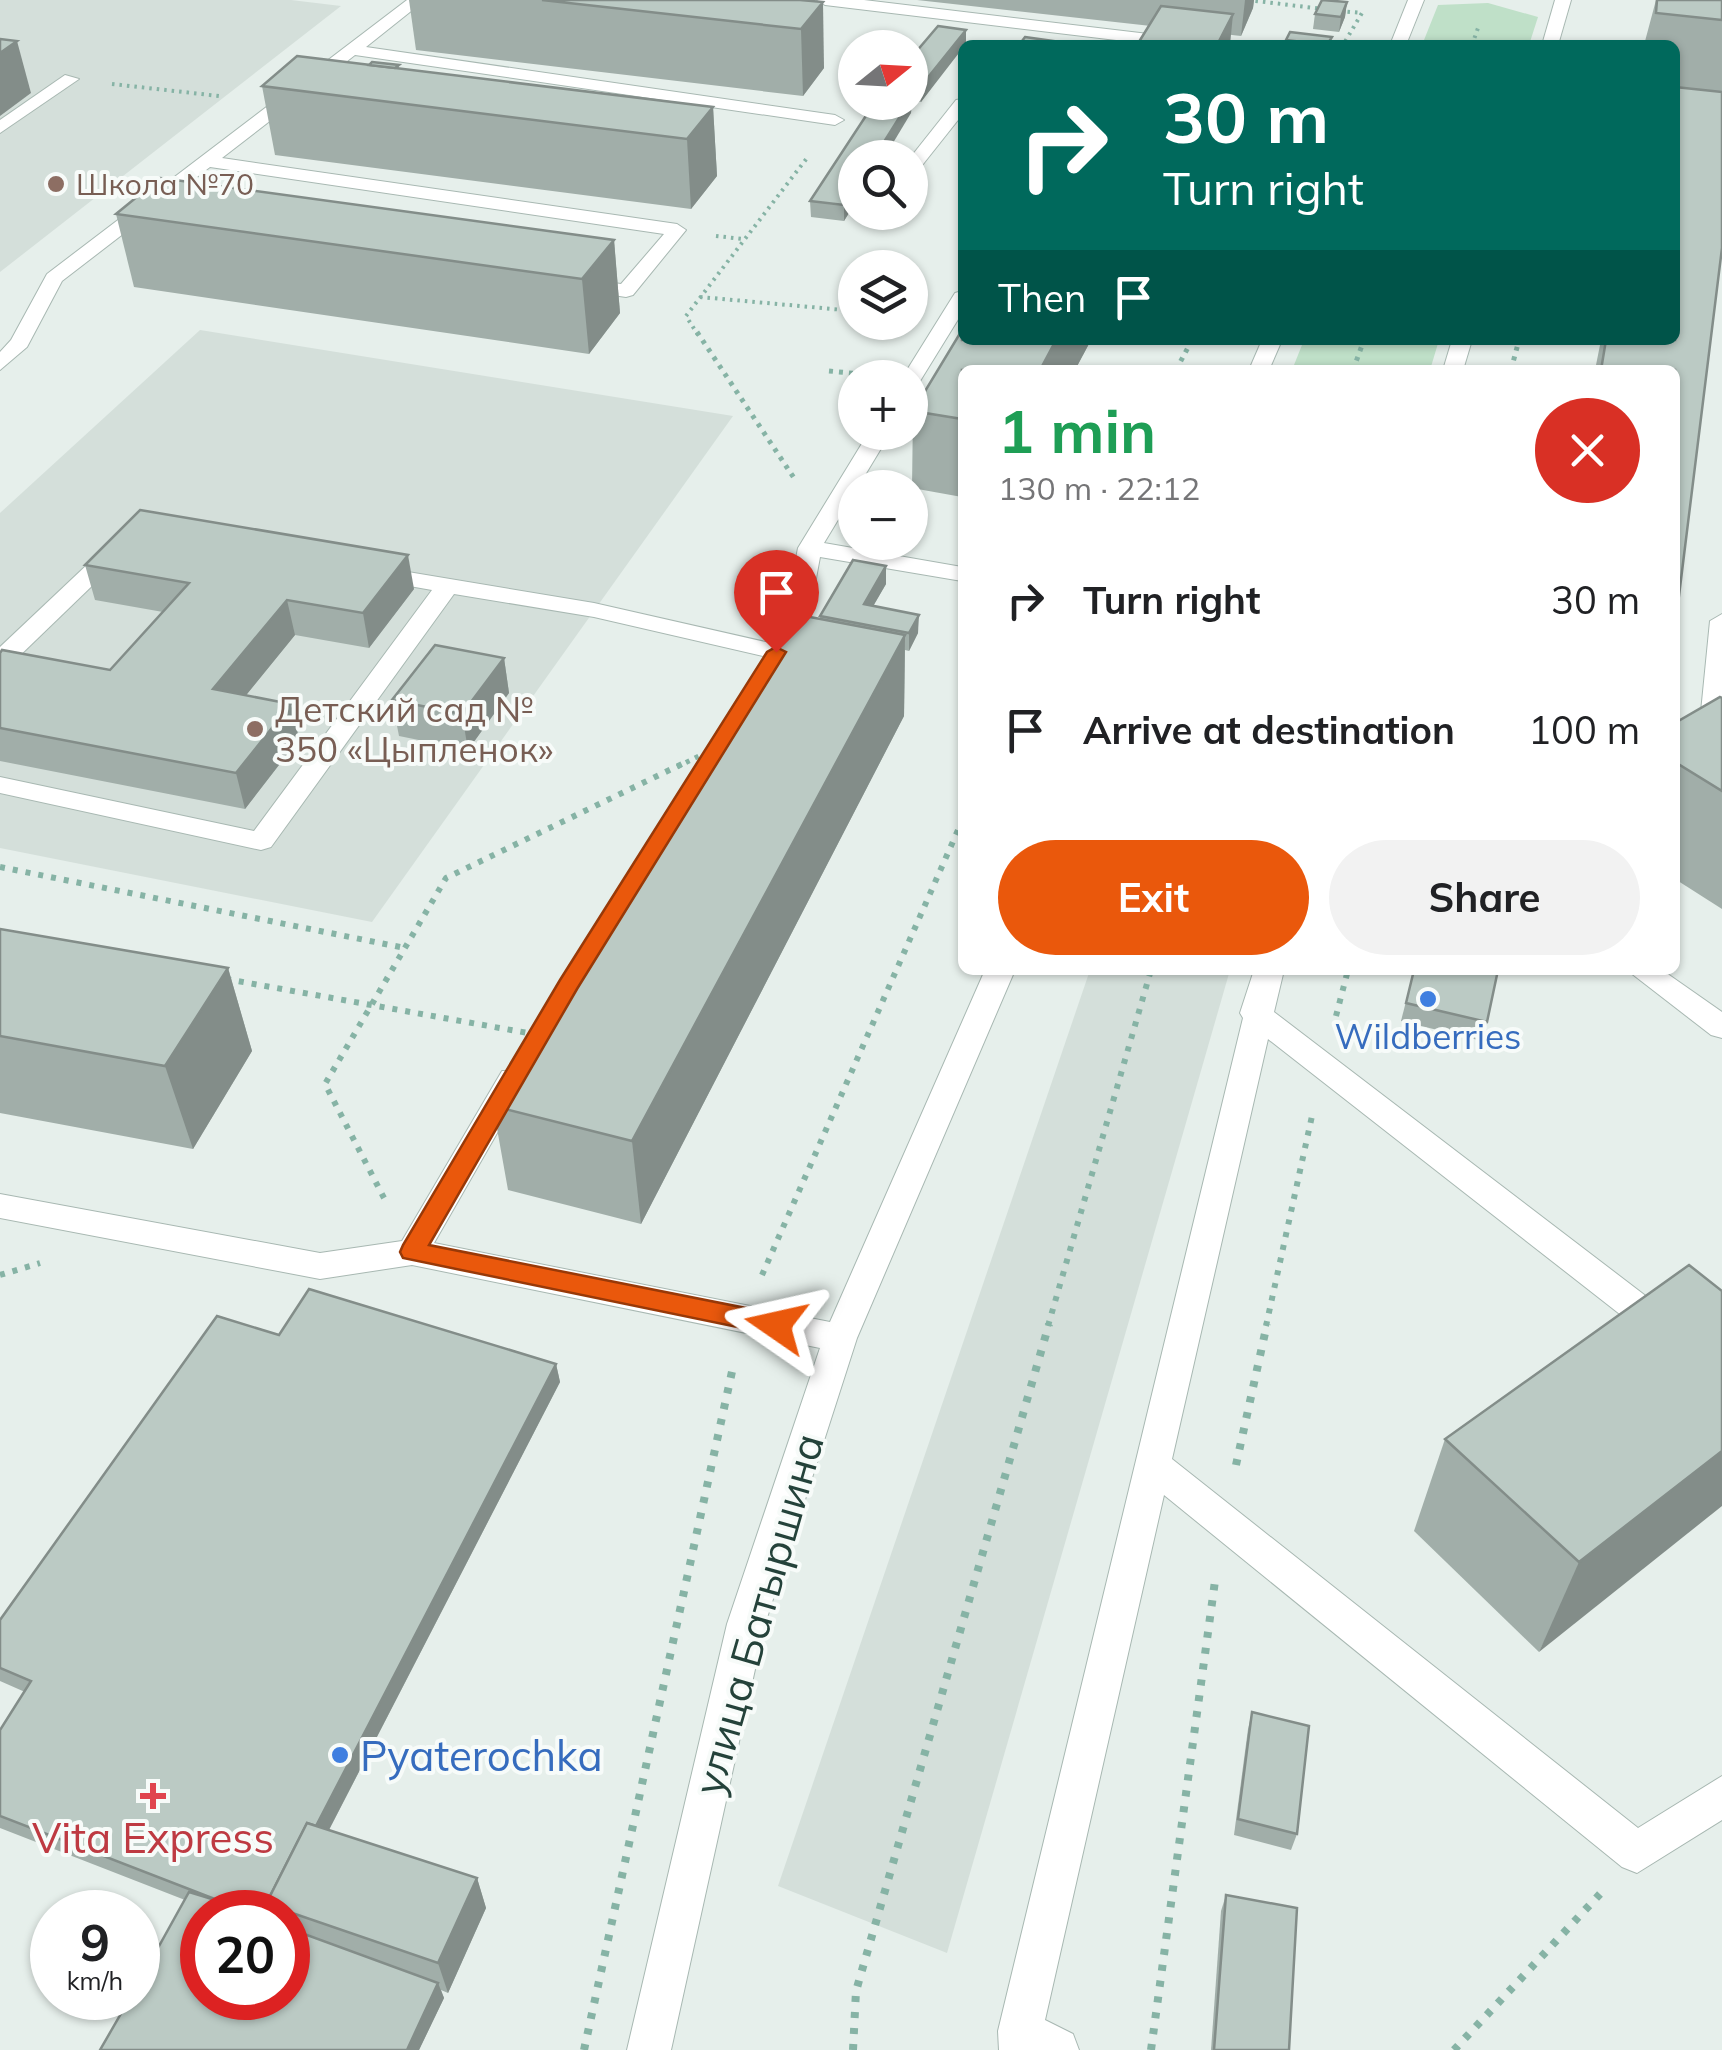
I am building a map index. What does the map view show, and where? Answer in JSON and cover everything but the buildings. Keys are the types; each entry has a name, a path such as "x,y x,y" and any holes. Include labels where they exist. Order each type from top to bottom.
{"street":[{"path":"0,364 20,344 54,278 145,217 206,161 417,0"},
{"path":"824,0 1028,23 1119,40"},
{"path":"1400,40 1416,0"},
{"path":"1551,40 1563,0"},
{"path":"1014,40 1028,23"},
{"path":"352,50 835,120"},
{"path":"0,128 71,79"},
{"path":"928,146 958,109"},
{"path":"206,161 677,230 626,290 567,282"},
{"path":"923,360 958,304"},
{"path":"718,746 796,621 818,535 869,450"},
{"path":"0,661 134,534"},
{"path":"818,535 958,573"},
{"path":"349,570 594,610 776,652"},
{"path":"0,785 261,841 448,586"},
{"path":"1680,765 1716,760 1722,621"},
{"name":"улица Батыршина","path":"650,2050 746,1624 840,1338 998,975"},
{"path":"1033,2044 1151,1463 1267,975"},
{"path":"1649,975 1722,1027"},
{"path":"1256,1013 1656,1323"},
{"path":"412,1252 539,1036"},
{"path":"0,1206 320,1266 412,1252 840,1338"},
{"path":"1151,1463 1637,1854 1722,1796"}],"path":[{"path":"1248,0 1362,13"},
{"path":"1474,40 1478,28"},
{"path":"71,79 280,105"},
{"path":"818,535 686,316 835,120"},
{"path":"700,297 838,309"},
{"path":"829,371 838,372"},
{"path":"412,1252 325,1084 446,878 718,746"},
{"path":"584,2050 744,1318 958,829"},
{"path":"0,867 405,948"},
{"path":"853,2050 856,1991 1150,975"},
{"path":"215,976 539,1036"},
{"path":"1454,2050 1637,1854"}],"shaded area":[{"name":"Школа №70","path":"0,0 291,0 341,6 0,272"},
{"name":"Детский сад № 350 «Цыпленок»","path":"200,330 733,416 372,922 0,848 0,513"},
{"path":"1088,975 1229,975 947,1953 778,1886"}],"green space":[{"path":"1488,3 1538,17 1531,40 1424,40 1438,5"},
{"path":"1302,345 1438,345 1432,365 1294,365"}],"place":[{"name":"Школа №70","path":"56,184"},
{"name":"Детский сад № 350 «Цыпленок»","path":"255,729"},
{"name":"Wildberries","path":"1428,999"},
{"name":"Pyaterochka","path":"340,1755"},
{"name":"Vita Express","path":"153,1796"}],"route":[{"path":"776,652 568,986 412,1252 776,1325"}]}
